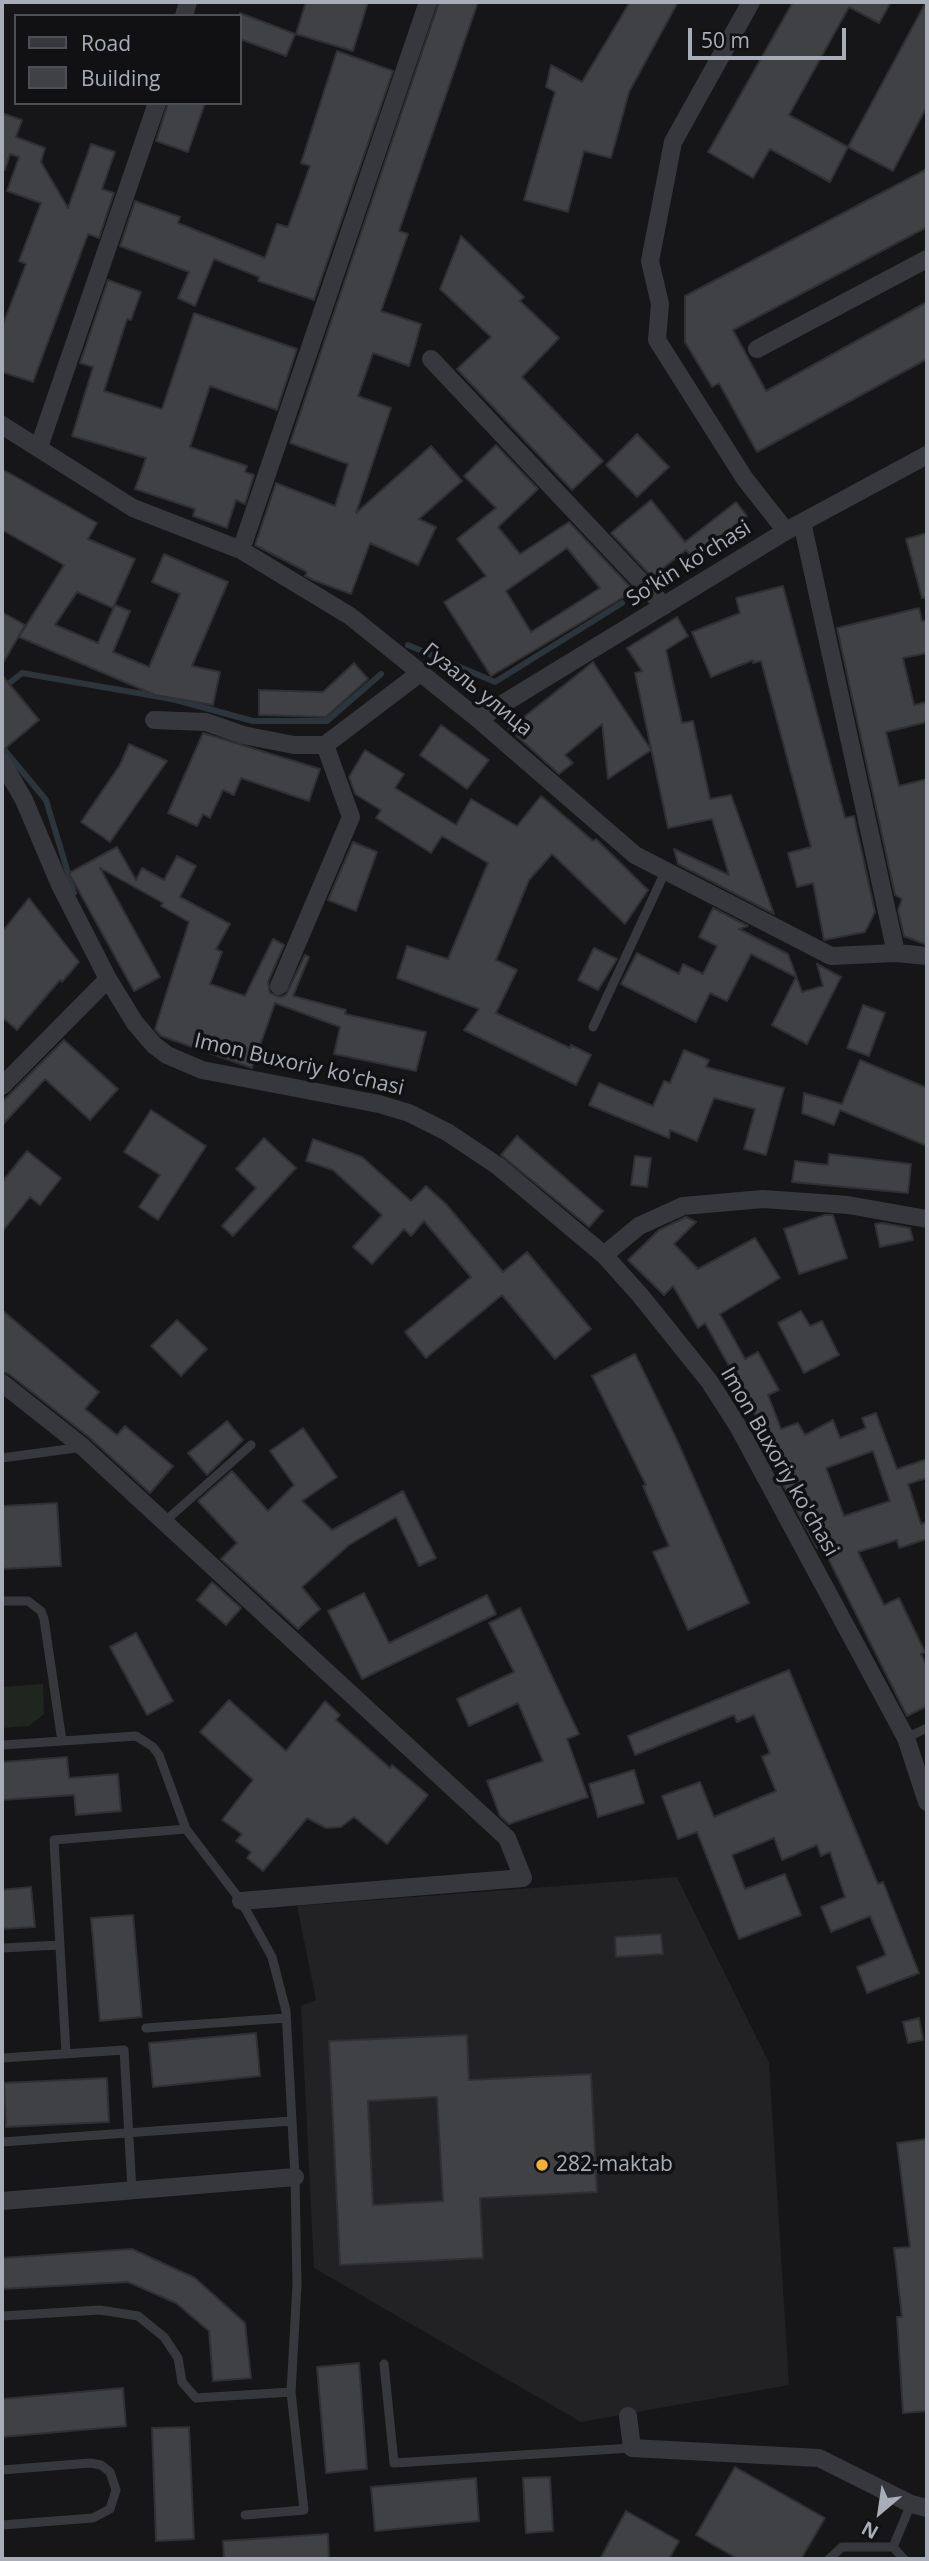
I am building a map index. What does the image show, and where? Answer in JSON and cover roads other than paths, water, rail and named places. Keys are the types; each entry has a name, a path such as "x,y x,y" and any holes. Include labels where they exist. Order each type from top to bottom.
{"street":[{"path":"241,551 428,2"},
{"path":"751,2 673,142 650,261 660,304 657,340 745,479 794,526 896,953"},
{"path":"38,447 156,105"},
{"path":"757,349 927,259"},
{"path":"431,359 664,606"},
{"name":"Гузаль улица","path":"2,425 133,509 241,551 351,616 478,719 635,855 831,956 896,953 927,956"},
{"name":"So'kin ko'chasi","path":"478,719 794,526 927,454"},
{"path":"154,720 206,722 243,735 294,745 325,745 420,673"},
{"path":"279,986 351,817 325,745"},
{"name":"Imon Buxoriy ko'chasi","path":"2,762 24,800 60,885 108,979 135,1023 167,1055 202,1070 379,1104 426,1121 498,1166 604,1255 676,1337 739,1428 906,1738 927,1802"},
{"path":"2,1086 108,979"},
{"path":"604,1255 639,1226 683,1206 763,1199 848,1205 927,1219"},
{"path":"2,1383 83,1447 507,1838 523,1878 242,1901"},
{"path":"2,2201 295,2177"},
{"path":"628,2416 632,2448 819,2458 919,2506"}],"lane":[{"path":"593,1027 665,872"},
{"path":"163,1523 251,1445"},
{"path":"2,1458 83,1447"},
{"path":"2,1601 28,1601 41,1611 62,1741"},
{"path":"906,1738 927,1728"},
{"path":"2,1745 127,1736 146,1741 159,1755 186,1829 242,1901 272,1957 286,2018 292,2121 298,2286 291,2392 304,2510 245,2515"},
{"path":"66,2054 54,1840 186,1829"},
{"path":"2,1948 60,1945"},
{"path":"146,2028 286,2018"},
{"path":"2,2058 124,2050 132,2190"},
{"path":"2,2142 292,2121"},
{"path":"2,2316 100,2310 138,2316 164,2337 178,2358 182,2382 196,2398 291,2392"},
{"path":"384,2364 394,2463 632,2448"},
{"path":"2,2470 90,2463 110,2472 116,2490 110,2508 93,2518 2,2525"},
{"path":"892,2547 919,2506"},
{"path":"829,2559 842,2547 892,2547 904,2559"}],"waterway":[{"path":"408,645 495,682 622,603"},
{"path":"2,689 22,673 172,699 253,721 327,721 381,674"},
{"path":"2,747 46,800 74,893"}],"place":[{"name":"282-maktab","path":"542,2165"}]}
